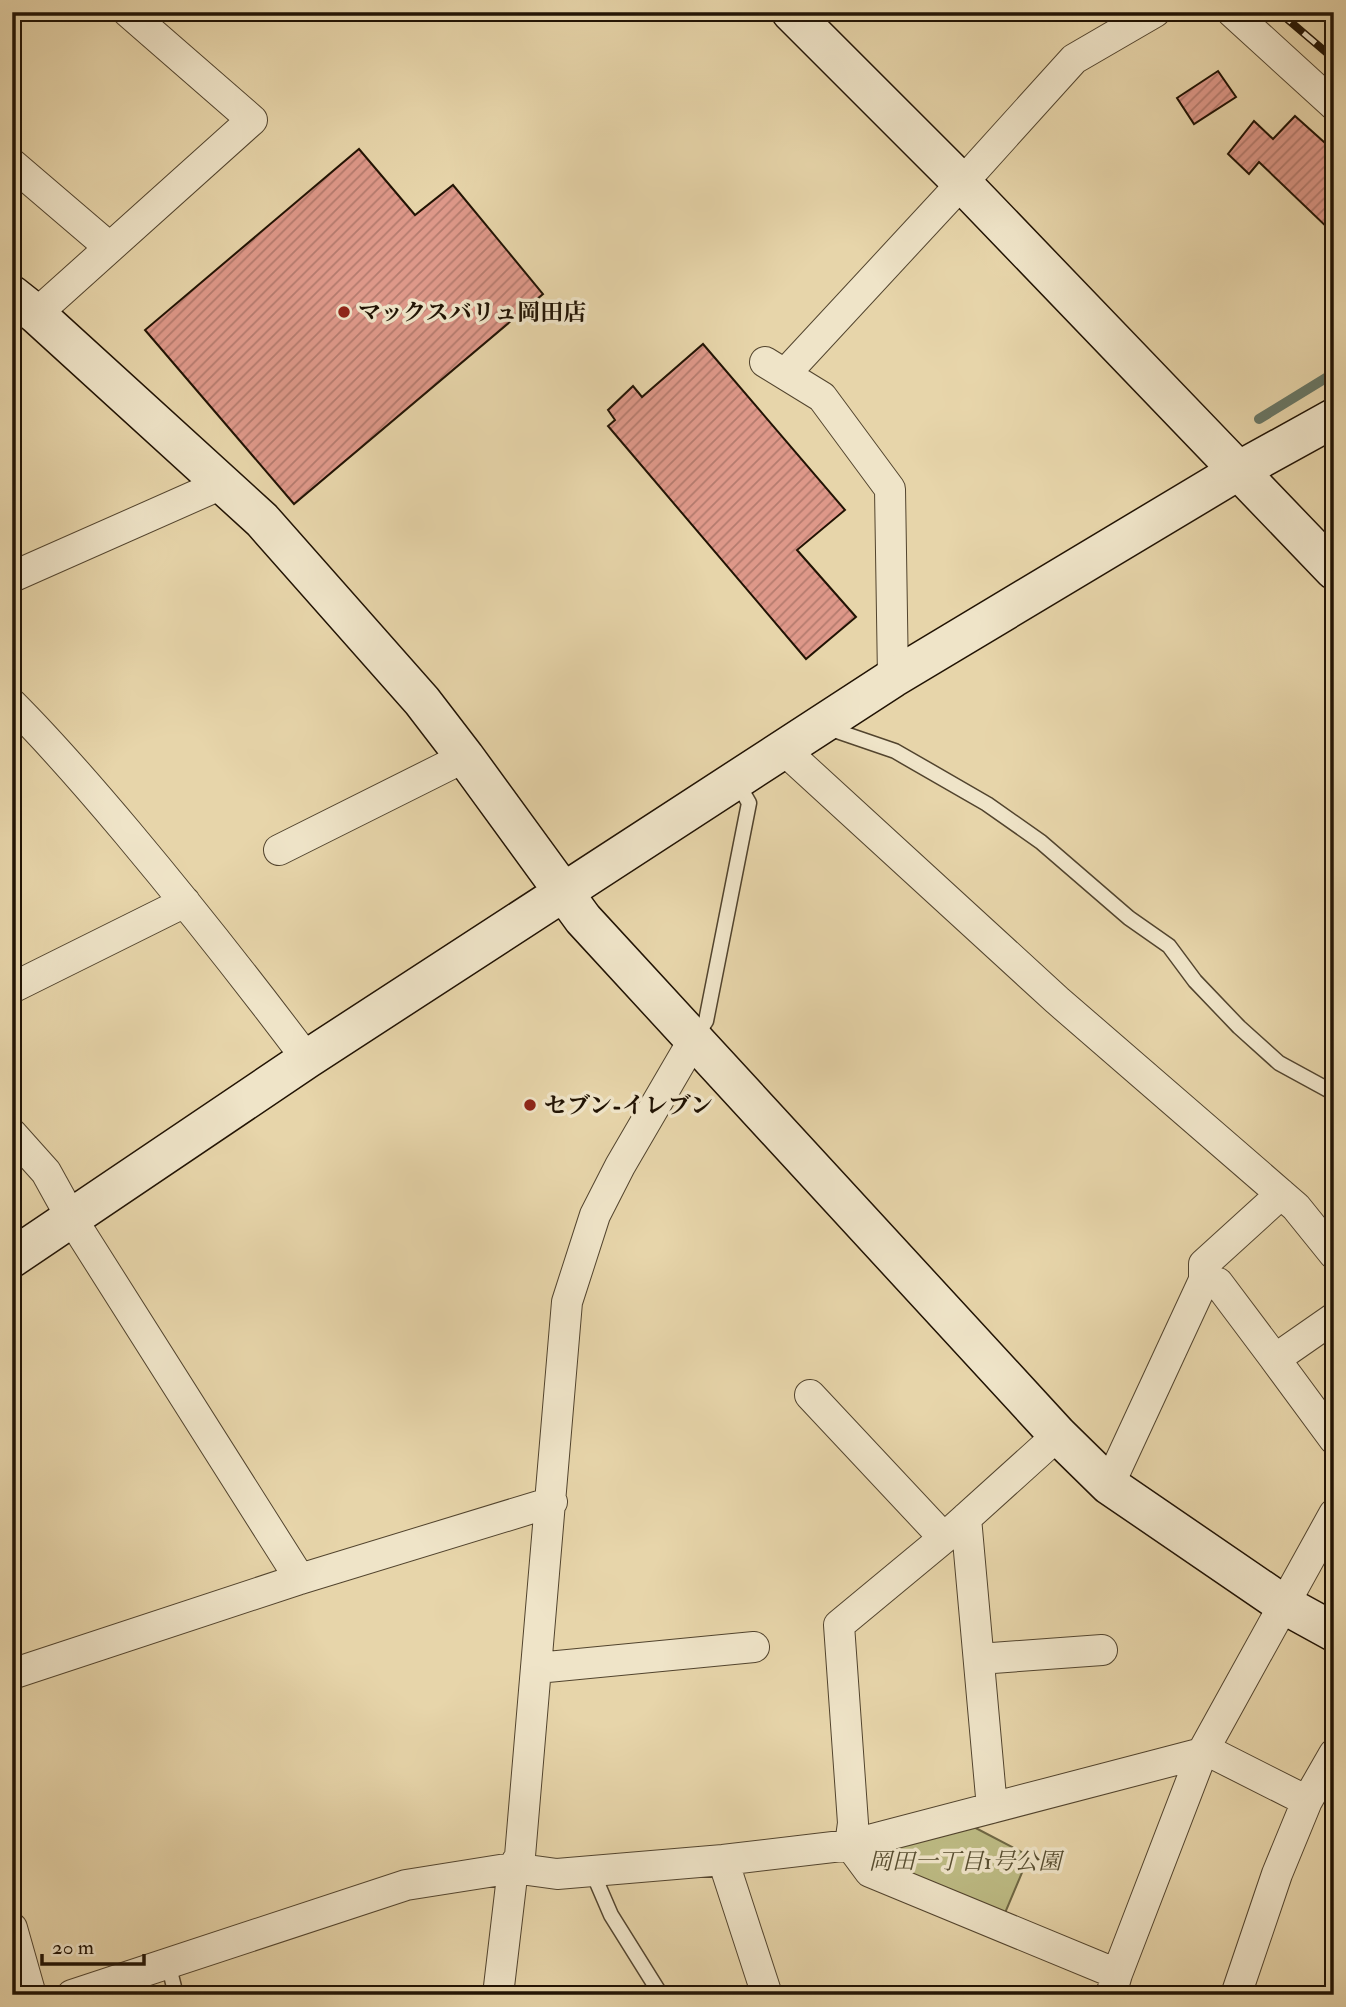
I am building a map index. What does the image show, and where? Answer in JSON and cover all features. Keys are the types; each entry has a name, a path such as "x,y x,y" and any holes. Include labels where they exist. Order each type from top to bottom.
{"street":[{"path":"128,12 252,120 109,247 24,305 262,520 422,701 583,919 1058,1435 1109,1485 1283,1604 1334,1632"},
{"path":"791,12 962,183 1334,570"},
{"path":"893,678 890,489 822,397 775,368 962,183 1073,59 1155,12"},
{"path":"1232,12 1334,105"},
{"path":"12,164 109,247"},
{"path":"12,1258 307,1059 893,678 1238,471 1334,418"},
{"path":"12,577 222,484"},
{"path":"12,704 49,740 185,902 307,1059"},
{"path":"783,748 1057,1000 1296,1207 1334,1254"},
{"path":"279,850 465,757"},
{"path":"12,988 185,902"},
{"path":"498,1995 513,1868 520,1856 568,1302 595,1215 620,1166 694,1039"},
{"path":"12,1134 47,1172 72,1219 300,1579"},
{"path":"1109,1485 1204,1280 1204,1264 1281,1194"},
{"path":"1204,1280 1217,1283 1334,1439"},
{"path":"1275,1359 1334,1318"},
{"path":"810,1395 943,1538"},
{"path":"1058,1435 943,1538 839,1625 853,1823 850,1845 870,1872 1114,1984 1203,1751 1334,1514"},
{"path":"12,1674 300,1579 552,1502"},
{"path":"966,1518 992,1808"},
{"path":"537,1668 754,1647"},
{"path":"979,1659 1102,1650"},
{"path":"72,1995 406,1885 513,1868 557,1874 723,1860 850,1845 1203,1751 1307,1801"},
{"path":"1236,1995 1277,1874 1307,1801 1334,1754"},
{"path":"723,1860 767,1995"},
{"path":"12,1928 31,1995"}],"lane":[{"path":"821,726 895,751 987,804 1041,842 1129,918 1169,946 1195,981 1238,1027 1279,1063 1334,1093"},
{"path":"694,1039 706,1021 749,803 736,780"},
{"path":"592,1871 611,1914 661,1995"},
{"path":"168,1963 176,1995"}],"green space":[{"name":"岡田一丁目1号公園","path":"968,1824 1029,1856 1005,1913 880,1863 880,1843"}],"building":[{"path":"1218,71 1236,97 1194,124 1177,98"},
{"path":"1295,116 1334,151 1334,234 1259,162 1249,174 1228,154 1254,121 1273,139"},
{"name":"マックスバリュ岡田店","path":"359,149 415,215 453,185 543,294 294,504 145,330"},
{"path":"703,344 845,510 797,550 856,617 806,659 608,426 615,420 608,410 633,386 642,397"}],"waterway":[{"path":"1259,419 1334,373"}],"railway":[{"path":"1279,12 1334,59"}],"place":[{"name":"マックスバリュ岡田店","path":"344,312"},
{"name":"セブン-イレブン","path":"530,1105"}]}
